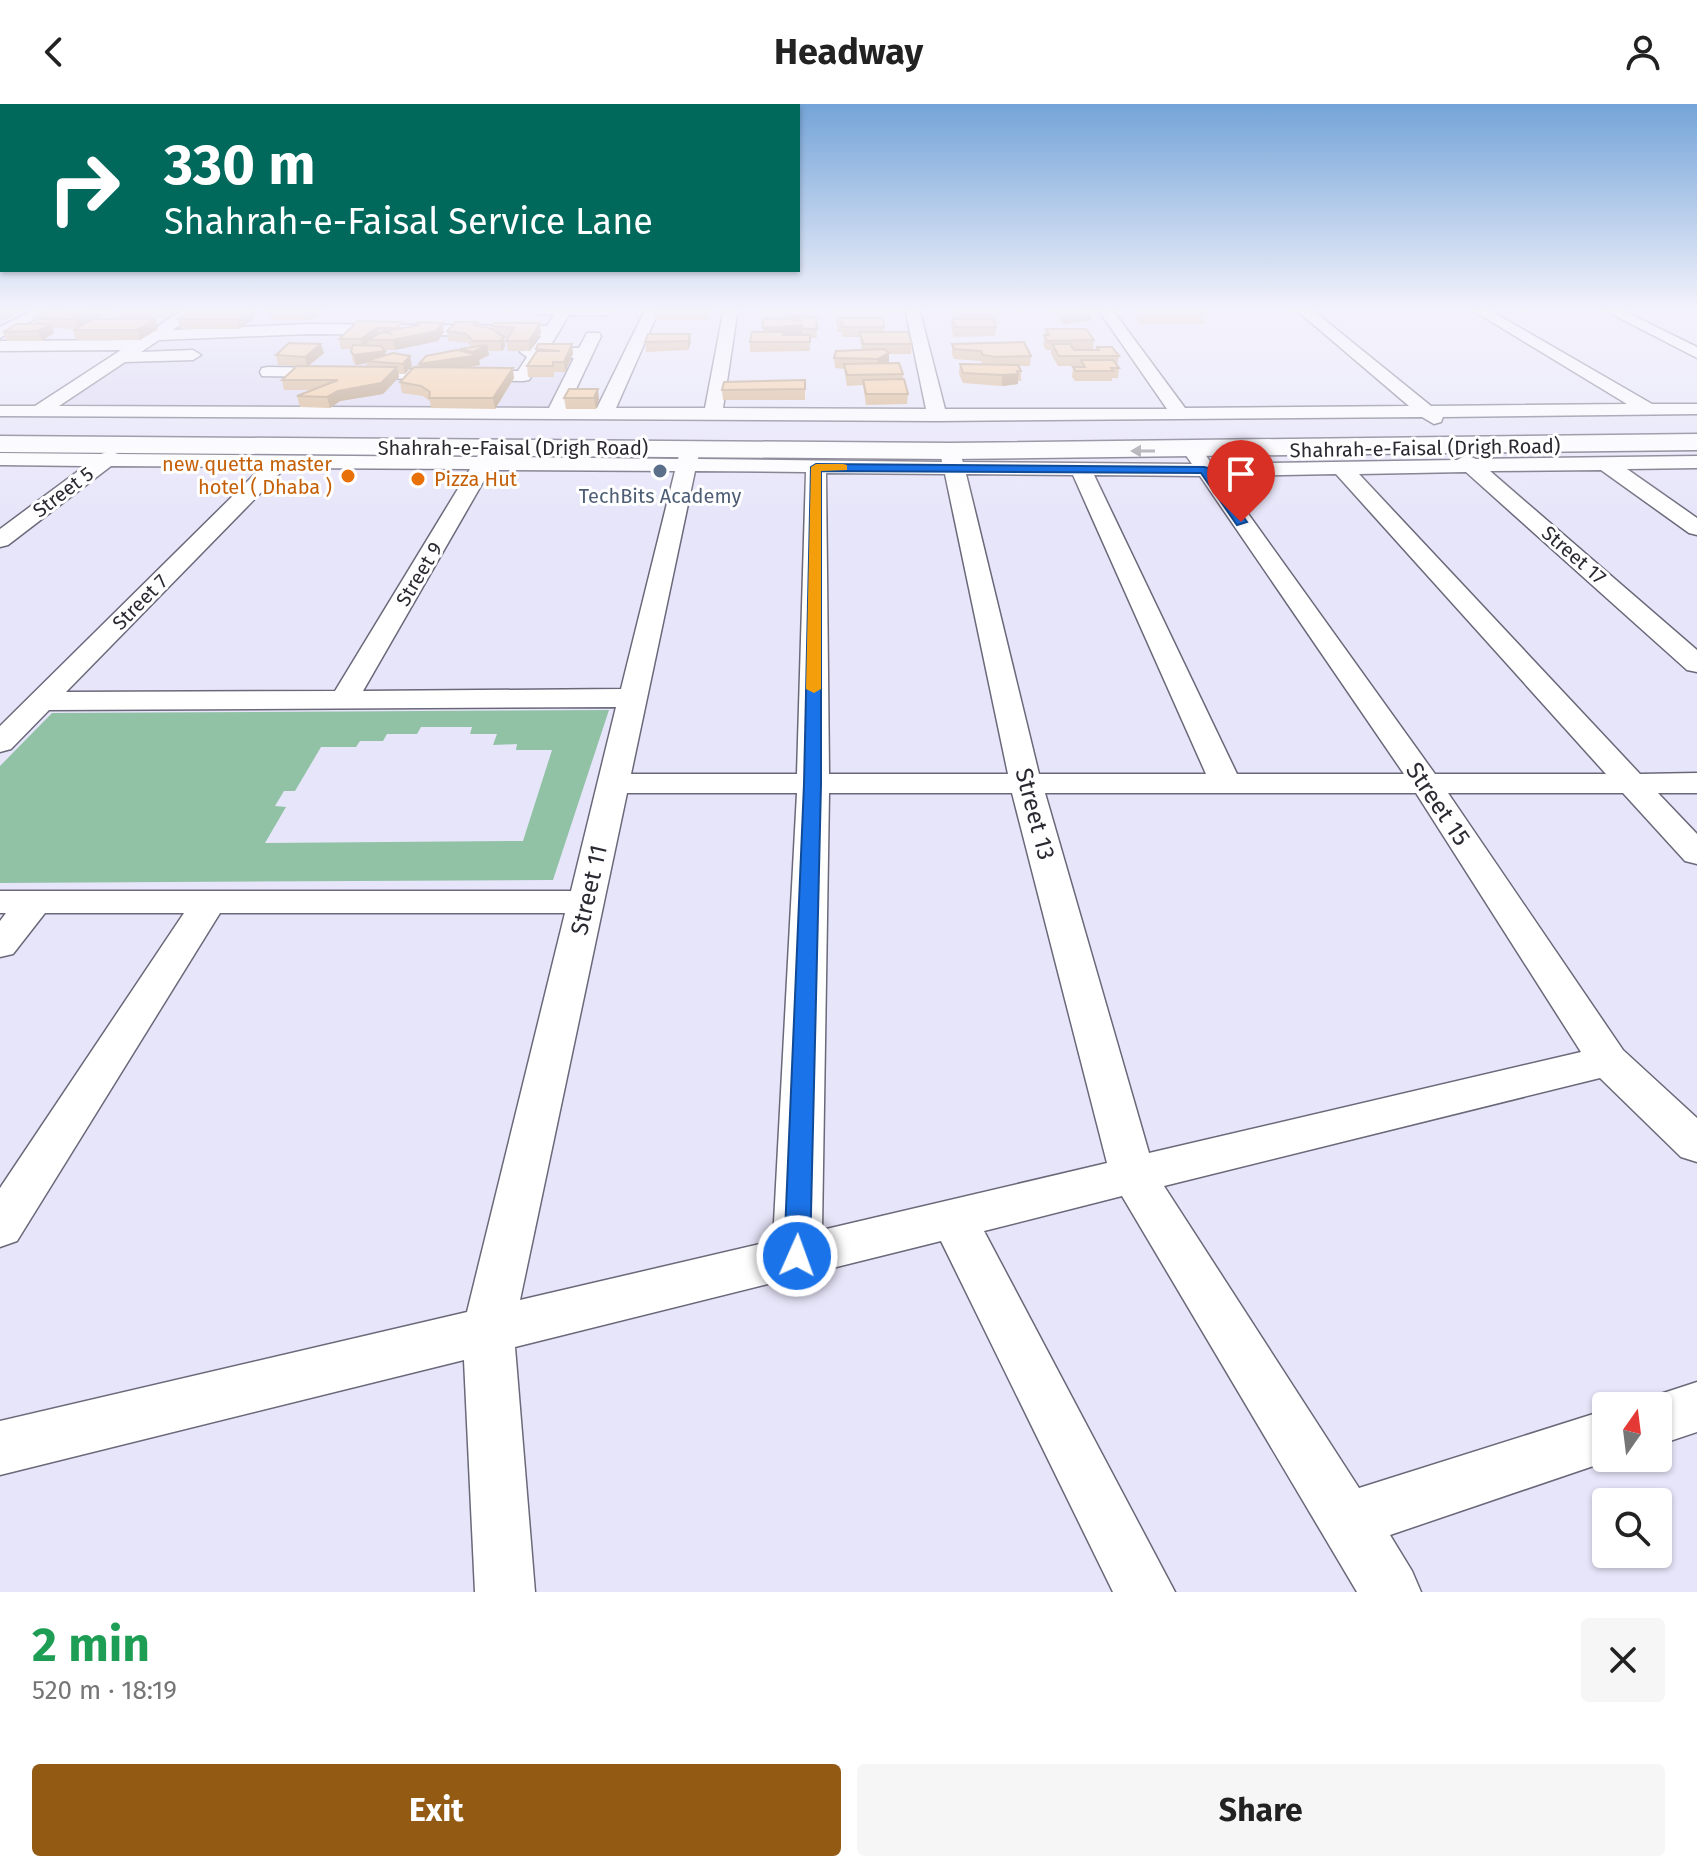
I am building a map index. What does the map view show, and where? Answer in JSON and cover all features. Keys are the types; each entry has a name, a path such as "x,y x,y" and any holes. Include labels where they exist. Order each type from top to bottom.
{"highway":[{"name":"Shahrah-e-Faisal (Drigh Road)","path":"3,427 116,453 1198,460 1451,438 1697,425"},
{"name":"Shahrah-e-Faisal (Drigh Road)","path":"3,427 1108,432 1451,438 1564,446 1697,442"}],"street":[{"path":"3,427 38,411 90,377"},
{"path":"394,395 410,377"},
{"path":"555,413 572,377"},
{"path":"604,413 621,377"},
{"path":"713,414 719,377"},
{"path":"928,377 937,415"},
{"path":"1154,377 1181,415"},
{"name":"Street 17","path":"1385,377 1428,413 1473,467 1697,664"},
{"path":"1594,377 1650,410"},
{"path":"181,428 234,395"},
{"path":"38,411 1181,415 1697,409"},
{"path":"1564,446 1598,464 1697,528"},
{"path":"0,459 116,453 279,462 489,456"},
{"name":"Street 5","path":"0,540 116,453"},
{"name":"Street 9","path":"344,699 489,456"},
{"path":"688,457 816,467 952,460 1081,469 1198,460 1343,469 1697,462"},
{"name":"Street 11","path":"505,1592 488,1330 688,457"},
{"name":"Street 13","path":"952,460 1026,784 1133,1175 1391,1592"},
{"name":"Street 15","path":"1198,460 1426,783 1608,1061 1697,1145"},
{"name":"Street 7","path":"0,743 279,462"},
{"path":"797,1256 813,784 816,467"},
{"path":"1081,469 1226,783"},
{"path":"1343,469 1697,854"},
{"path":"41,701 633,698"},
{"path":"613,784 1697,783"},
{"path":"0,945 17,902 586,902"},
{"path":"0,1227 208,904"},
{"path":"0,1448 1608,1061"},
{"path":"953,1218 1145,1592"},
{"path":"1672,1415 1697,1407"},
{"path":"1346,1521 1592,1441"}],"shaded area":[{"path":"102,377 580,377 563,413 54,409"}],"green space":[{"path":"609,710 553,880 0,883 0,766 52,713","holes":["421,727 472,727 470,734 497,734 493,745 517,744 516,750 552,750 523,841 265,843 286,807 275,806 284,791 295,791 321,747 356,747 360,741 383,741 387,734 417,734"]}],"building":[{"path":"285,377 387,377 381,383 338,391 327,397 297,396 338,380 282,380"},
{"path":"404,377 507,377 493,398 429,398 430,392 421,386 400,382"},
{"path":"904,379 908,394 866,394 863,380"},
{"path":"805,380 805,389 722,390 724,382"},
{"path":"569,389 598,389 594,398 564,398"}],"slow traffic":[{"path":"814,689 816,467 843,468"}],"place":[{"name":"TechBits Academy","path":"660,471"},
{"name":"new quetta master hotel ( Dhaba )","path":"348,476"},
{"name":"Pizza Hut","path":"418,479"}],"route":[{"path":"797,1256 813,784 816,467 1204,470 1241,522"}]}
